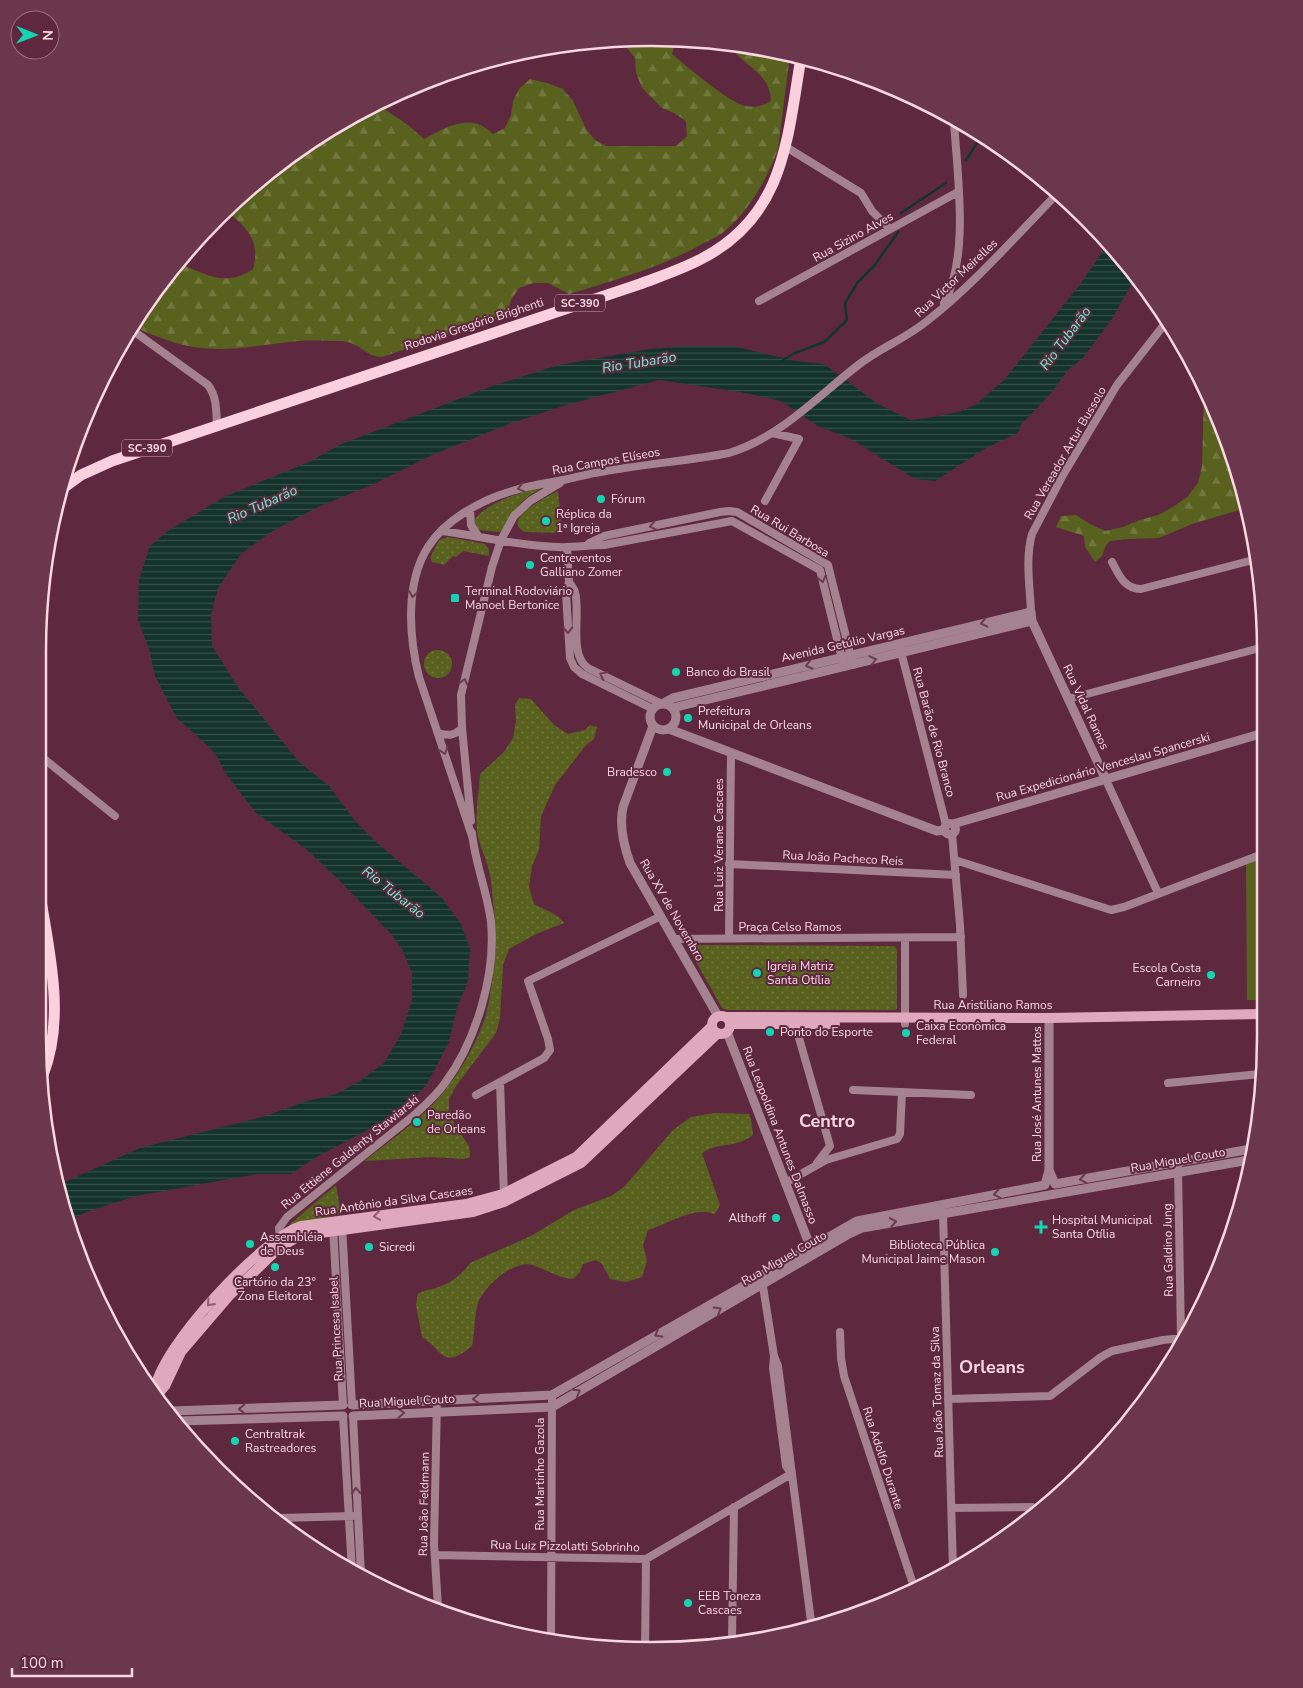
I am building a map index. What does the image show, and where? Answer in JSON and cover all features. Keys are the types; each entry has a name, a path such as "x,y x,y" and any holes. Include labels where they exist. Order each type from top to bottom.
{"main road":[{"name":"Rodovia Gregório Brighenti","path":"71,483 112,460 640,284 698,260 721,247 736,236 755,216 772,189 786,148 800,65"},
{"path":"46,938 54,1015 54,1029 47,1064"},
{"name":"Rua Aristiliano Ramos","path":"1050,1021 1257,1014"},
{"name":"Rua Aristiliano Ramos","path":"722,1025 906,1021 1257,1020"},
{"name":"Rua Aristiliano Ramos","path":"722,1025 906,1021"},
{"name":"Rua Antônio da Silva Cascaes","path":"156,1384 166,1360 255,1258 282,1240 290,1230 301,1226 337,1226 504,1198 576,1157 621,1120 722,1025"},
{"name":"Rua Antônio da Silva Cascaes","path":"161,1391 186,1339"}],"street":[{"path":"941,310 949,295 957,261 959,236 954,127"},
{"path":"786,148 861,193 872,211 890,229"},
{"name":"Rua Sizino Alves","path":"760,302 958,192"},
{"name":"Rua Victor Meirelles","path":"780,428 859,364 914,330 941,310 1053,198"},
{"name":"Rua Vereador Artur Bussolo","path":"1032,616 1028,562 1032,534 1063,475 1117,385 1162,327"},
{"path":"137,333 208,385 215,399 218,424"},
{"name":"Rua Campos Elíseos","path":"438,733 416,665 412,633 415,579 428,548 442,530 470,510 512,490 601,472 729,453 753,444 780,428"},
{"path":"765,501 799,439 772,433"},
{"name":"Rua Ettiene Galdenty Stawiarski","path":"282,1240 279,1228 287,1217 428,1103 444,1085 464,1052 475,1024 484,993 491,941 489,909 472,836 462,728 462,688 492,567 508,526 521,509 540,494 569,479"},
{"path":"470,510 471,525 478,536"},
{"name":"Rua Rui Barbosa","path":"585,545 604,536 733,511 828,565 847,661"},
{"path":"720,512 722,522"},
{"path":"681,520 683,529"},
{"name":"Rua Rui Barbosa","path":"442,530 549,547 567,547 604,545 732,521 820,570 847,661"},
{"path":"749,530 754,522"},
{"path":"626,532 628,540"},
{"path":"775,545 780,537"},
{"path":"567,547 569,582 566,593 569,654 572,664 582,674 672,708 676,720 675,724 669,729"},
{"path":"800,559 804,551"},
{"path":"1112,562 1128,586 1141,589 1250,562"},
{"path":"569,582 575,592 580,660 588,668 653,710"},
{"path":"826,595 835,593"},
{"name":"Avenida Getúlio Vargas","path":"672,708 752,689 847,661 1032,616"},
{"name":"Rua Vidal Ramos","path":"1032,616 1068,699 1158,893"},
{"name":"Rua Barão de Rio Branco","path":"900,648 949,828 955,860 963,995"},
{"path":"1068,699 1257,649"},
{"path":"572,664 580,660"},
{"name":"Avenida Getúlio Vargas","path":"662,704 673,698 750,680 847,661"},
{"path":"750,680 752,689"},
{"path":"662,704 653,710 650,716 653,726 661,730 669,729 937,830 949,828"},
{"name":"Rua XV de Novembro","path":"653,726 623,808 622,820 627,855 722,1025"},
{"path":"438,733 450,736 462,728"},
{"path":"438,733 472,836"},
{"name":"Rua Expedicionário Venceslau Spancerski","path":"949,828 1257,735"},
{"name":"Rua Luiz Verane Cascaes","path":"729,938 731,752"},
{"path":"46,760 116,816"},
{"path":"955,860 1105,909 1118,909 1257,855"},
{"name":"Rua João Pacheco Reis","path":"729,864 956,875"},
{"path":"476,1094 548,1055 550,1050 548,1040 528,981 660,916"},
{"name":"Praça Celso Ramos","path":"674,939 961,937"},
{"path":"905,938 906,1021"},
{"path":"46,969 51,973"},
{"name":"Rua José Antunes Mattos","path":"1050,1021 1050,1184"},
{"path":"795,1024 830,1146 816,1164"},
{"name":"Rua Leopoldina Antunes Dalmasso","path":"722,1025 812,1250"},
{"path":"1168,1083 1255,1074"},
{"path":"500,1082 504,1198"},
{"path":"853,1090 971,1095"},
{"path":"785,1183 816,1164 830,1158 898,1138 900,1134 902,1092"},
{"name":"Rua Miguel Couto","path":"176,1411 510,1397 552,1401 762,1274 847,1235 870,1222 1050,1184 1246,1150"},
{"name":"Rua Miguel Couto","path":"870,1222 943,1214 1244,1161"},
{"name":"Rua Galdino Jung","path":"1178,1162 1182,1328"},
{"path":"1108,1175 1109,1184"},
{"path":"1050,1184 1044,1189 1046,1193 1052,1195"},
{"name":"Rua João Tomaz da Silva","path":"943,1214 953,1562"},
{"name":"Rua Princesa Isabel","path":"337,1226 348,1337 348,1405"},
{"name":"Rua Princesa Isabel","path":"337,1226 339,1337 348,1405"},
{"name":"Rua Miguel Couto","path":"184,1421 437,1412 510,1408 552,1401 763,1284 812,1250"},
{"path":"762,1274 792,1464 791,1474 811,1620"},
{"name":"Rua Adolfo Durante","path":"840,1332 844,1376 912,1582"},
{"path":"339,1337 348,1337"},
{"path":"948,1398 1050,1396 1101,1357 1112,1351 1176,1339"},
{"path":"510,1397 510,1408"},
{"name":"Rua João Feldmann","path":"437,1400 435,1555 438,1603"},
{"name":"Rua Martinho Gazola","path":"551,1633 552,1401"},
{"path":"348,1405 354,1409 348,1416 352,1562"},
{"path":"304,1406 305,1417"},
{"path":"262,1419 263,1408"},
{"path":"348,1416 358,1516 361,1567"},
{"name":"Rua Luiz Pizzolatti Sobrinho","path":"435,1555 646,1559 791,1474"},
{"path":"732,1637 734,1507"},
{"path":"952,1508 1032,1507"},
{"path":"284,1518 358,1516"},
{"path":"645,1642 646,1559"}],"green space":[{"path":"652,46 674,47 672,54 697,75 729,98 749,107 759,106 771,101 770,91 761,76 734,52 789,63 778,149 774,160 751,202 725,231 716,237 688,252 655,266 569,294 548,283 534,283 519,288 511,300 507,315 382,357 371,355 353,344 340,341 298,341 212,349 177,343 139,329 185,266 207,275 224,278 243,275 253,269 255,259 254,243 246,229 232,216 252,196 315,148 349,127 384,109 408,125 424,139 451,126 466,123 485,127 493,134 505,128 511,115 513,101 519,89 530,79 563,89 573,101 586,129 595,140 606,146 676,146 687,136 686,121 662,108 642,88 636,73 635,58 627,48"},
{"path":"1204,405 1225,457 1240,510 1192,524 1159,538 1110,541 1106,545 1102,556 1095,562 1085,547 1084,536 1056,527 1061,516 1076,515 1105,531 1158,515 1187,497 1198,483 1202,466"},
{"path":"549,485 525,499 515,510 501,532 478,530 475,525 475,519 482,512 499,501 519,493"},
{"path":"558,491 562,533 525,532 519,527 518,521 521,515 536,503"},
{"path":"448,537 485,544 489,550 489,556 463,551 456,557 453,556 444,565 432,562 430,558 439,540"},
{"path":"438,650 448,654 452,664 448,674 438,678 428,674 424,664 428,654"},
{"path":"519,698 531,699 554,725 568,734 585,730 590,725 597,727 594,739 586,745 555,785 541,816 539,850 532,866 529,887 534,904 554,914 564,923 536,934 509,949 503,965 500,1018 496,1033 456,1086 449,1099 449,1112 454,1124 469,1146 470,1157 464,1159 432,1157 365,1161 415,1121 442,1094 467,1058 485,1018 493,976 495,928 490,877 477,831 480,774 504,752 513,738 516,721 515,705"},
{"path":"1257,859 1257,1000 1247,1000 1246,863"},
{"path":"694,945 894,946 897,949 897,1009 726,1010 722,1008 690,951"},
{"path":"714,1113 749,1114 753,1135 740,1142 715,1147 702,1153 720,1205 715,1214 698,1212 681,1216 648,1230 643,1245 647,1261 642,1277 626,1282 610,1279 602,1264 596,1260 583,1264 580,1272 573,1279 557,1275 533,1265 517,1266 501,1275 481,1296 477,1308 472,1346 455,1357 449,1358 440,1353 422,1337 416,1305 418,1294 449,1282 461,1274 470,1263 531,1236 574,1210 611,1196 624,1187 673,1130 691,1117"},
{"path":"336,1185 341,1214 289,1225"}],"water":[{"name":"Rio Tubarão","path":"1104,249 1132,283 1112,319 1082,359 1068,370 1052,392 1020,426 1020,430 1016,434 986,448 935,481 915,479 851,439 818,426 781,401 740,392 659,380 566,405 512,423 432,455 374,484 318,507 271,532 241,554 218,588 211,615 212,646 238,687 299,762 329,786 355,821 376,842 442,898 461,924 470,949 468,981 457,1008 449,1042 427,1084 405,1108 313,1159 291,1174 257,1174 136,1196 74,1217 65,1182 140,1148 266,1116 304,1102 336,1094 360,1081 384,1063 401,1034 412,1000 412,973 402,949 392,935 306,849 256,813 228,777 214,752 176,717 155,676 149,649 138,620 139,579 150,546 169,530 226,496 309,462 339,445 495,385 559,365 650,349 688,346 733,346 796,361 824,364 878,404 910,420 958,412 975,405 1004,380 1081,283"}],"waterway":[{"path":"966,160 978,142"},
{"path":"901,213 946,183"},
{"path":"783,360 795,353 824,342 847,320 845,303 858,282 874,266 898,232"}],"place":[{"name":"Fórum","path":"601,499"},
{"name":"Réplica da 1ª Igreja","path":"546,521"},
{"name":"Centreventos Galliano Zomer","path":"530,565"},
{"name":"Terminal Rodoviário Manoel Bertonice","path":"455,598"},
{"name":"Banco do Brasil","path":"676,672"},
{"name":"Prefeitura Municipal de Orleans","path":"688,718"},
{"name":"Bradesco","path":"667,772"},
{"name":"Igreja Matriz Santa Otília","path":"757,973"},
{"name":"Escola Costa Carneiro","path":"1211,975"},
{"name":"Ponto do Esporte","path":"770,1032"},
{"name":"Caixa Econômica Federal","path":"906,1033"},
{"name":"Paredão de Orleans","path":"417,1122"},
{"name":"Althoff","path":"776,1218"},
{"name":"Hospital Municipal Santa Otília","path":"1041,1227"},
{"name":"Assembléia de Deus","path":"250,1244"},
{"name":"Sicredi","path":"369,1247"},
{"name":"Biblioteca Pública Municipal Jaime Mason","path":"995,1252"},
{"name":"Cartório da 23° Zona Eleitoral","path":"275,1267"},
{"name":"Centraltrak Rastreadores","path":"235,1441"},
{"name":"EEB Toneza Cascaes","path":"688,1603"}],"district":[{"name":"Centro","path":"827,1121"},
{"name":"Orleans","path":"992,1367"}]}
